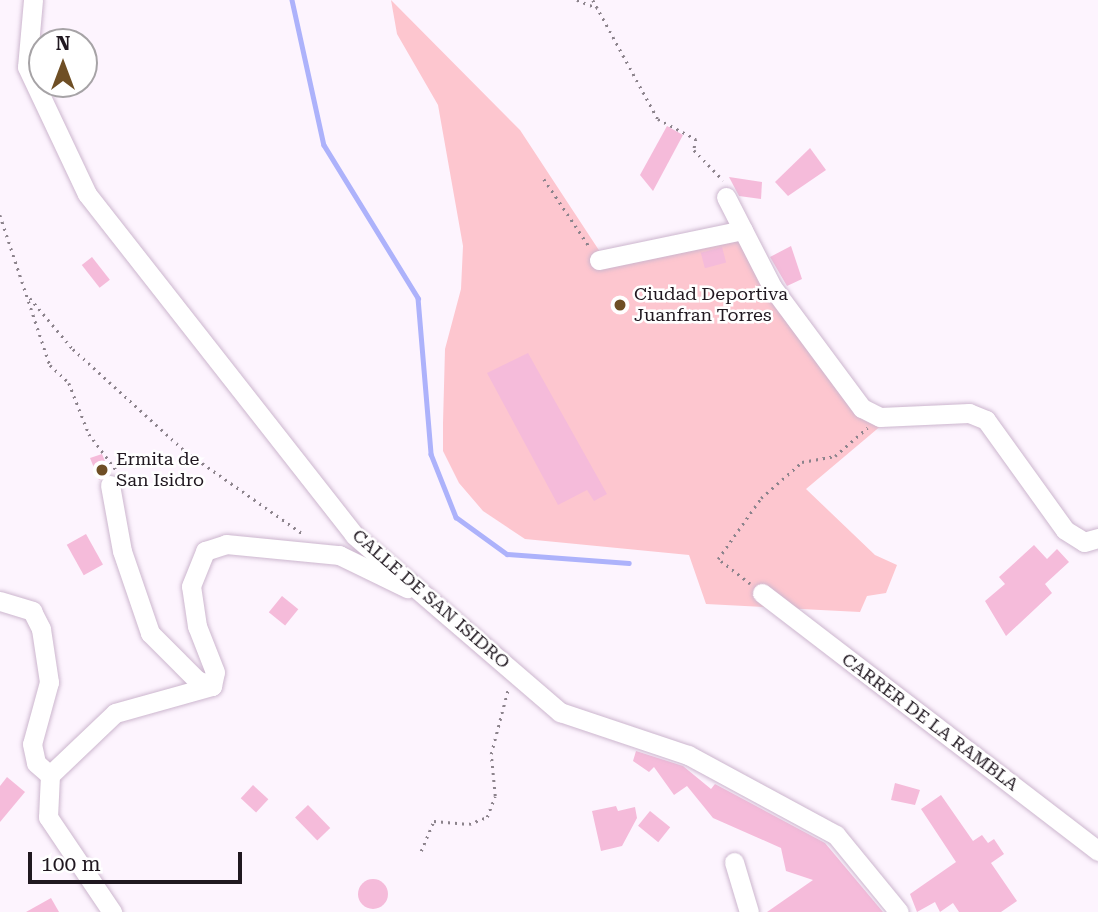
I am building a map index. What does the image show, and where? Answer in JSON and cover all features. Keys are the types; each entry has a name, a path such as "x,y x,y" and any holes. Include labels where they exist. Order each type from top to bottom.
{"street":[{"name":"CALLE DE SAN ISIDRO","path":"33,0 27,67 87,194 355,535 560,712 688,755 836,835 899,912"},
{"path":"726,197 772,287 842,389 880,417 969,413 985,420 1065,530 1084,542 1098,538"},
{"path":"599,260 743,230"},
{"path":"110,485 122,551 150,632 197,681 212,686"},
{"path":"212,686 215,672 197,626 191,586 205,551 226,544 339,555 434,601"},
{"name":"CARRER DE LA RAMBLA","path":"762,593 1098,851"},
{"path":"0,601 32,611 41,629 49,682 32,744 36,763 50,775"},
{"path":"112,912 48,817 50,775 115,713 212,686"},
{"path":"734,862 749,912"}],"path":[{"path":"578,0 598,8"},
{"path":"593,0 658,119 696,139 694,150 724,182 726,197"},
{"path":"544,179 599,260"},
{"path":"0,215 30,298 50,365 69,383 89,434 111,457 121,479 110,485"},
{"path":"30,298 73,349 156,417 186,451 308,537"},
{"path":"762,593 718,559 771,489 802,462 835,456 880,417"},
{"path":"421,851 434,821 469,824 487,817 495,796 491,754 500,704 517,674"}],"shaded area":[{"name":"Ciudad Deportiva Juanfran Torres","path":"391,0 520,130 608,264 736,235 820,367 889,419 806,489 875,555 897,565 886,593 867,596 860,612 706,604 689,555 525,539 483,511 459,483 443,451 443,423 445,349 461,289 463,246 438,105 397,34"}],"building":[{"path":"667,126 683,135 653,191 640,175"},
{"path":"810,148 826,170 788,196 775,182"},
{"path":"729,177 762,182 761,199 739,196"},
{"path":"791,246 802,279 787,286 770,257"},
{"path":"722,247 726,262 705,268 701,253"},
{"path":"92,257 110,280 100,288 82,265"},
{"path":"528,353 607,494 594,501 587,490 558,505 487,373"},
{"name":"Ermita de San Isidro","path":"102,454 110,473 99,480 90,458"},
{"path":"86,534 103,565 84,575 67,545"},
{"path":"1034,545 1047,559 1057,549 1069,562 1045,584 1052,593 1006,636 985,601 1005,584 999,577"},
{"path":"282,596 298,609 285,626 269,612"},
{"path":"636,751 683,766 711,789 715,784 825,843 883,912 767,912 813,880 786,871 781,848 713,818 687,786 674,795 654,767 649,772 633,761"},
{"path":"7,777 25,792 0,822 0,786"},
{"path":"895,783 920,790 915,805 891,800"},
{"path":"253,785 268,799 256,812 241,798"},
{"path":"941,795 973,841 982,835 988,843 994,839 1004,854 991,863 1017,901 1001,912 959,912 953,903 940,912 935,902 917,912 910,894 956,862 921,809"},
{"path":"308,805 330,828 317,841 295,818"},
{"path":"616,806 618,811 635,807 637,818 622,846 601,851 592,811"},
{"path":"650,811 670,827 658,842 638,826"},
{"path":"373,879 384,883 388,894 384,905 373,909 362,905 358,894 362,883"},
{"path":"51,898 59,912 26,912"}],"waterway":[{"path":"292,0 324,145 418,298 431,454 456,517 507,554 629,563"}],"place":[{"name":"Ciudad Deportiva Juanfran Torres","path":"620,305"},
{"name":"Ermita de San Isidro","path":"102,470"}]}
